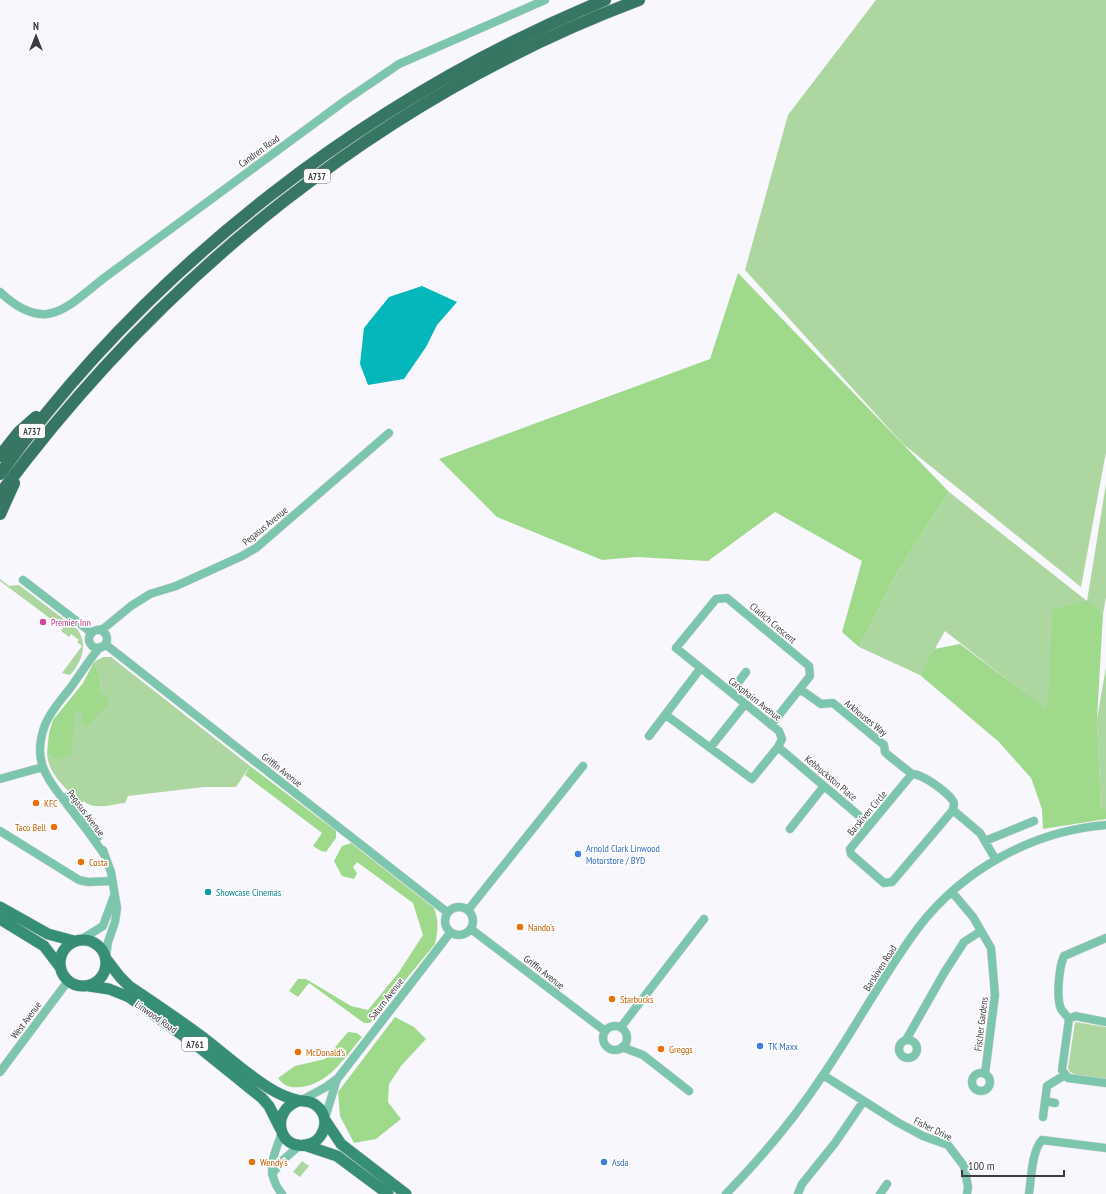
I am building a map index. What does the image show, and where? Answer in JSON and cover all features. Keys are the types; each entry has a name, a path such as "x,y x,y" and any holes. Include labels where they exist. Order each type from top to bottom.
{"highway":[{"name":"A737","path":"0,474 66,390 134,317 193,261 251,211 323,156 396,108 473,63 526,36 605,0"},
{"name":"A737","path":"0,494 24,462 99,372 167,302 238,237 310,181 382,131 485,71 566,31 639,0"},
{"path":"0,456 19,432 66,390"},
{"path":"0,514 24,462"}],"main road":[{"path":"0,907 48,934 97,944 106,958 106,971 102,978 89,986 82,986 68,981 60,967 44,946 0,919"},
{"path":"60,967 62,952 78,940"},
{"name":"Linwood Road","path":"106,958 120,977 129,986 199,1035 269,1088 300,1100"},
{"name":"Linwood Road","path":"89,986 109,989 129,997 194,1044 262,1098 269,1106 281,1132"},
{"path":"388,1194 337,1156 290,1142 281,1132 281,1115 285,1108 300,1100 312,1103 319,1107 341,1144 406,1194"},
{"path":"302,1146 318,1140 325,1128 325,1119"}],"street":[{"name":"Candren Road","path":"0,292 12,303 26,311 39,314 61,310 346,100 399,64 545,0"},
{"name":"Pegasus Avenue","path":"86,662 93,635 102,630 131,606 150,594 176,586 242,556 256,548 389,433"},
{"path":"23,580 93,635 105,633 104,644 93,645 93,635"},
{"name":"Cladich Crescent","path":"676,648 716,598 726,598 809,666 810,676 771,725"},
{"name":"Pegasus Avenue","path":"106,958 117,914 112,882 104,854 52,786 43,767 39,750 46,723 86,662 104,644 116,619"},
{"name":"Griffin Avenue","path":"104,644 447,912"},
{"name":"Carsphairn Avenue","path":"676,648 700,669 779,731 782,739 778,748"},
{"path":"649,736 700,669"},
{"path":"731,692 746,672"},
{"name":"Arkhouses Way","path":"800,689 821,704 833,703 858,722 884,745 885,752 912,774"},
{"path":"710,748 745,704"},
{"path":"666,715 752,778 778,748"},
{"name":"Kebbuckston Place","path":"778,748 870,824"},
{"path":"468,910 583,766"},
{"path":"0,779 43,767"},
{"path":"912,774 926,778 952,799 954,804 953,810 980,833 996,860"},
{"name":"Barskiven Circle","path":"912,774 850,849 851,854 884,883 892,882 953,810"},
{"path":"790,829 824,786"},
{"path":"984,841 1034,821"},
{"name":"Barskiven Road","path":"726,1194 780,1134 823,1075 915,932 937,906 970,877 1017,848 1042,838 1069,830 1106,825"},
{"path":"0,831 79,880 88,882 112,882"},
{"name":"Fischer Gardens","path":"952,892 973,917 991,948 995,994 985,1074"},
{"name":"Pegasus Avenue","path":"78,940 103,926 114,895"},
{"path":"457,907 468,910 473,918 471,929 460,935 450,933 444,922 447,912 457,907"},
{"path":"620,1027 704,919"},
{"name":"Griffin Avenue","path":"471,929 605,1031"},
{"path":"906,1040 944,973 964,942 981,931"},
{"name":"Saturn Avenue","path":"300,1100 326,1087 338,1078 450,933"},
{"path":"1106,938 1064,956 1060,965 1059,998 1061,1009 1069,1019 1062,1070 1068,1078 1106,1083"},
{"name":"West Avenue","path":"0,1072 68,981"},
{"path":"1069,1019 1075,1016 1106,1022"},
{"path":"611,1027 620,1027 627,1037 625,1044 616,1050 608,1048 603,1039 605,1031 611,1027"},
{"path":"622,1047 643,1055 689,1091"},
{"name":"Fisher Drive","path":"823,1075 863,1102 923,1136 948,1145 964,1166 968,1187 967,1194"},
{"path":"1043,1117 1047,1086 1065,1075"},
{"name":"Saturn Avenue","path":"325,1119 338,1078"},
{"path":"1045,1101 1056,1103"},
{"path":"798,1194 802,1184 835,1143 863,1102"},
{"path":"281,1132 274,1157 272,1174 273,1182 282,1194"},
{"path":"1029,1194 1036,1152 1042,1140 1106,1148"},
{"path":"272,1174 283,1160 302,1146"},
{"path":"882,1193 887,1184"}],"green space":[{"path":"876,0 1106,0 1106,452 1081,587 903,444 745,270 788,115"},
{"path":"738,273 949,492 897,573 859,647 842,632 862,561 775,512 708,561 637,557 602,560 497,517 439,459 710,359"},
{"path":"1106,484 1106,597 1103,614 1087,602 1046,710 945,631 920,675 859,647 897,573 949,492 1087,601"},
{"path":"0,579 9,586 19,585 78,630 83,642 82,653 78,665 70,675 62,673 82,646 77,642 79,640 71,634 69,637 61,631 63,628 0,581"},
{"path":"1087,601 1103,614 1097,719 1101,809 1106,809 1106,819 1043,829 1042,809 1031,778 999,742 920,675 934,649 960,644 1046,709 1050,685 1052,610"},
{"path":"103,657 111,657 250,766 236,787 204,787 128,796 125,803 93,806 83,801 82,803 65,787 59,781 51,768 47,753 56,760 75,711 84,711 101,694 100,676 94,662"},
{"path":"94,662 100,676 101,694 108,698 107,706 86,726 81,722 84,711 75,712 71,754 56,760 47,753 49,733 53,720 83,683"},
{"path":"1106,667 1106,809 1101,810 1097,719"},
{"path":"250,766 336,831 336,838 326,852 313,846 322,833 245,775"},
{"path":"351,843 434,908 437,922 435,944 370,1023 364,1023 309,983 298,997 289,991 298,979 306,979 351,1006 368,1010 399,972 423,935 413,903 357,862 353,867 357,873 354,879 342,876 334,861 342,846"},
{"path":"395,1017 414,1027 426,1039 401,1066 389,1084 388,1102 401,1119 376,1139 354,1143 340,1116 338,1092"},
{"path":"1075,1022 1106,1027 1106,1079 1076,1075 1070,1072 1068,1068"},
{"path":"348,1032 357,1033 362,1037 343,1061 329,1075 312,1085 302,1087 288,1086 278,1078 295,1066 325,1059"},
{"path":"302,1161 309,1166 300,1177 293,1172"}],"water":[{"path":"422,286 457,302 437,325 426,347 404,379 368,385 360,364 364,328 389,297"}],"place":[{"name":"Premier Inn","path":"43,622"},
{"name":"KFC","path":"36,803"},
{"name":"Taco Bell","path":"54,827"},
{"name":"Arnold Clark Linwood Motorstore / BYD","path":"578,854"},
{"name":"Costa","path":"81,862"},
{"name":"Showcase Cinemas","path":"208,892"},
{"name":"Nando's","path":"520,927"},
{"name":"Starbucks","path":"612,999"},
{"name":"TK Maxx","path":"760,1046"},
{"name":"Greggs","path":"661,1049"},
{"name":"McDonald's","path":"298,1052"},
{"name":"Wendy's","path":"252,1162"},
{"name":"Asda","path":"604,1162"}]}
